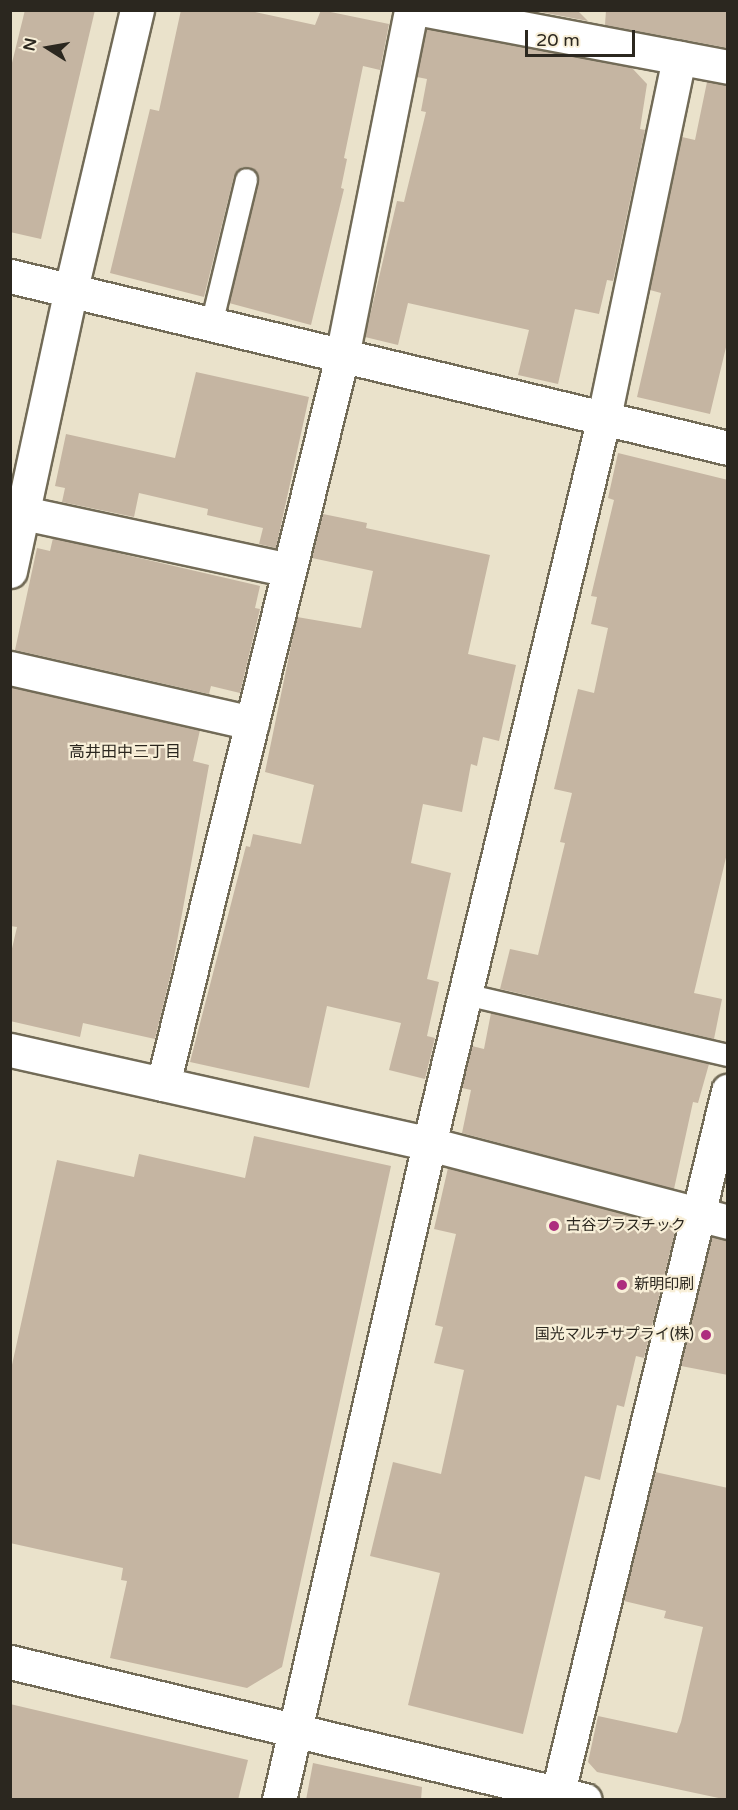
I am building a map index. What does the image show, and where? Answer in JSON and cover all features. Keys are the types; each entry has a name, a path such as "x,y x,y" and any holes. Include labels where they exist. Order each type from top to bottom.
{"street":[{"path":"10,571 71,289 137,10"},
{"path":"163,1084 342,356 411,10"},
{"path":"427,10 728,67"},
{"path":"279,1800 429,1144 604,417 679,58"},
{"path":"10,276 728,448"},
{"path":"24,513 290,570"},
{"path":"10,668 252,723"},
{"path":"10,1050 429,1144 713,1218"},
{"path":"10,1662 296,1728 566,1798 713,1218 728,1091"}],"lane":[{"path":"211,324 246,179"},
{"path":"465,994 728,1055"}],"building":[{"path":"25,10 95,10 41,239 10,232 10,71"},
{"path":"181,10 246,10 315,25 321,10 389,24 380,70 363,66 344,158 347,159 341,188 344,189 311,325 229,303 258,182 258,175 250,167 242,167 234,176 204,297 110,273 150,109 159,111"},
{"path":"530,10 577,10 588,21"},
{"path":"606,10 728,10 728,48 605,25"},
{"path":"426,29 632,68 647,84 640,129 645,130 613,281 607,280 599,314 575,309 558,384 518,375 529,330 408,303 398,345 365,337 397,201 404,202 426,112 421,111 427,79 417,77"},
{"path":"707,82 728,85 728,339 710,414 637,397 661,293 650,290 682,137 695,140"},
{"path":"196,372 309,397 276,548 259,544 263,528 207,515 208,509 139,493 134,517 62,502 65,488 55,486 66,434 175,458"},
{"path":"618,453 728,480 728,849 694,993 722,999 714,1039 500,989 510,949 538,955 565,843 560,842 572,793 554,789 578,689 594,693 608,628 591,624 597,597 591,596 614,500 608,498"},
{"path":"323,514 367,523 366,528 490,555 468,654 516,665 499,741 483,737 477,766 471,764 462,812 423,804 411,863 451,873 427,979 439,982 427,1036 435,1038 425,1079 389,1070 401,1023 327,1006 309,1088 190,1062 246,846 250,847 253,834 301,844 314,785 265,772 297,617 361,628 373,571 312,558"},
{"path":"53,538 260,586 255,608 260,609 240,693 211,686 209,694 15,650 37,548 50,551"},
{"path":"10,687 200,730 193,761 209,765 172,969 155,1039 83,1023 80,1037 10,1021 10,957 17,927 10,926"},
{"path":"491,1013 709,1064 698,1103 693,1102 674,1189 462,1133 471,1090 462,1088 472,1046 484,1049"},
{"path":"254,1136 391,1166 282,1667 247,1688 110,1658 127,1581 121,1580 123,1568 10,1543 10,1374 57,1160 134,1177 139,1154 245,1178"},
{"path":"448,1168 676,1228 644,1358 636,1356 624,1407 617,1405 600,1480 585,1476 523,1734 408,1705 440,1573 370,1556 393,1462 441,1474 464,1370 434,1363 443,1327 435,1325 456,1234 434,1229"},
{"name":"国光マルチサプライ(株)","path":"712,1237 728,1240 728,1375 681,1366"},
{"path":"655,1472 728,1488 728,1800 597,1772 588,1762 598,1716 677,1733 703,1627 664,1618 666,1611 624,1601"},
{"path":"10,1704 248,1760 238,1800 10,1800"},
{"path":"313,1763 422,1787 421,1800 306,1800"}],"place":[{"name":"古谷プラスチック","path":"554,1226"},
{"name":"新明印刷","path":"622,1285"},
{"name":"国光マルチサプライ(株)","path":"706,1335"}],"district":[{"name":"高井田中三丁目","path":"125,752"}]}
